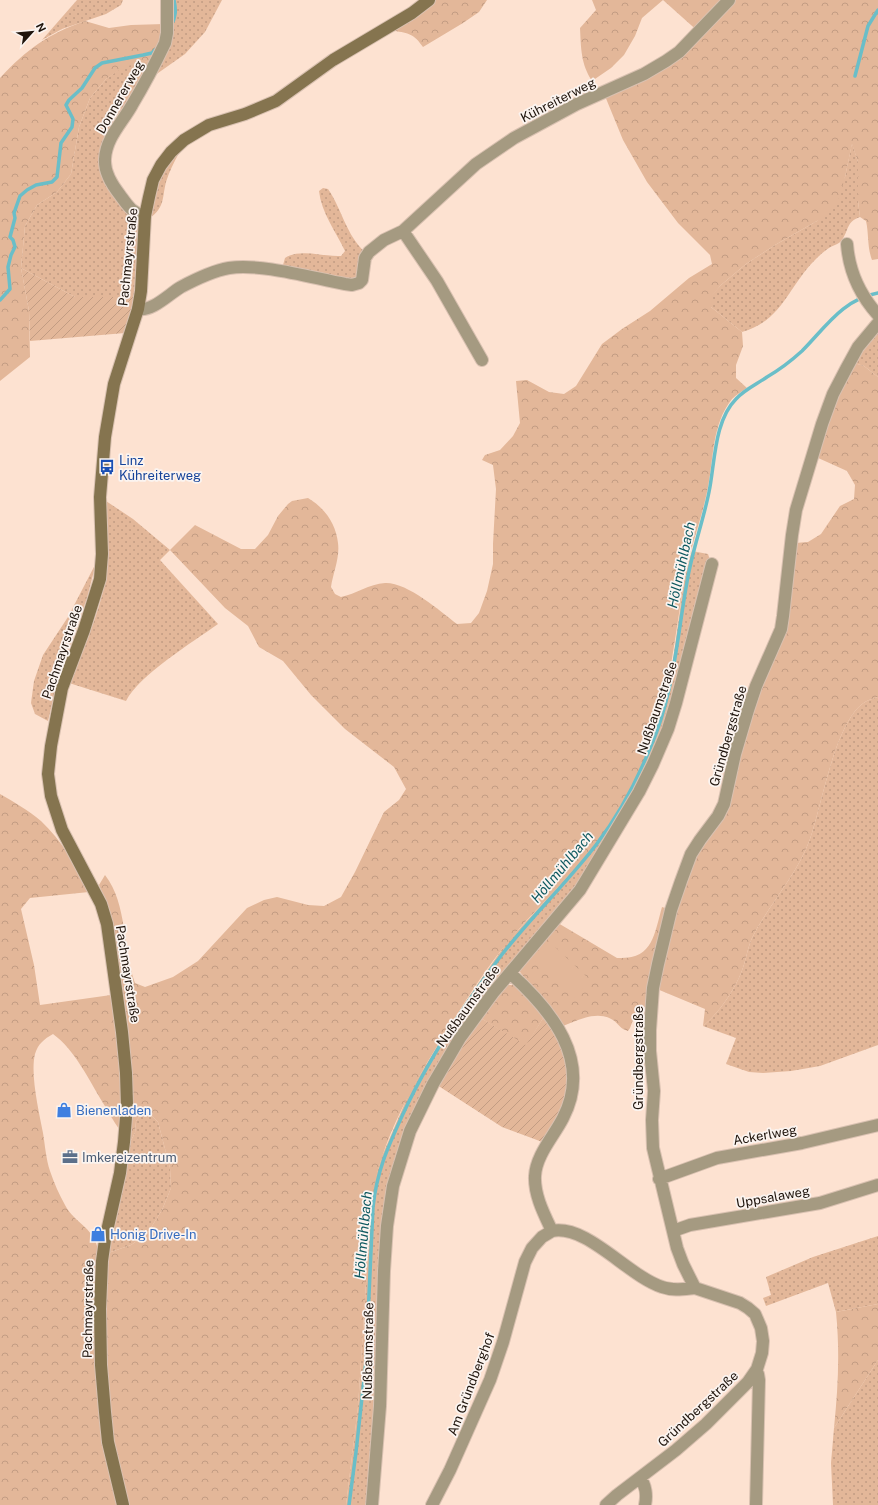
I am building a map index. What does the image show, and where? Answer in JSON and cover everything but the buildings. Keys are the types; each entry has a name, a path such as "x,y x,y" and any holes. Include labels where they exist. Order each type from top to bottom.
{"street":[{"name":"Donnererweg","path":"145,216 136,214 115,188 108,177 105,168 105,159 112,135 131,107 165,43 168,29 167,0"},
{"name":"Pachmayrstraße","path":"123,1505 108,1442 101,1365 100,1309 102,1261 105,1240 120,1173 124,1142 127,1106 124,1046 105,917 95,891 70,848 62,830 51,796 48,774 52,740 62,688 84,630 100,579 102,554 100,497 105,437 114,384 138,309 141,291 145,216 153,180 161,165 171,152 184,140 209,125 253,112 276,101 333,60 406,16 429,0"},
{"name":"Kühreiterweg","path":"138,309 143,310 150,307 180,288 206,275 231,268 244,267 269,270 352,285 359,283 362,280 365,258 369,252 384,240 403,231 476,164 514,138 577,104 644,74 666,61 679,52 729,0"},
{"path":"403,231 437,281 482,360"},
{"path":"847,244 849,262 853,275 878,315"},
{"name":"Gründbergstraße","path":"606,1505 676,1450 706,1424 756,1372 762,1353 763,1341 761,1328 755,1314 740,1303 696,1288 681,1260 672,1231 652,1136 654,1091 650,1030 653,988 664,936 680,881 691,854 718,816 724,804 735,754 748,710 756,686 781,629 784,616 796,510 822,424 833,394 846,368 858,347 878,323"},
{"name":"Nußbaumstraße","path":"372,1505 381,1391 384,1271 387,1226 393,1186 410,1131 433,1084 460,1038 489,998 580,890 617,832 650,771 668,729 676,703 712,564"},
{"path":"510,973 540,1001 566,1041 570,1058 573,1077 569,1103 541,1157 535,1175 538,1194 552,1231 569,1232 581,1236 657,1285 674,1289 696,1288"},
{"name":"Ackerlweg","path":"660,1179 717,1158 802,1143 878,1125"},
{"name":"Uppsalaweg","path":"672,1231 690,1225 820,1203 878,1184"},
{"name":"Am Gründberghof","path":"432,1505 462,1444 490,1380 503,1342 521,1272 527,1257 542,1237 552,1231"},
{"path":"756,1372 759,1380 756,1505"},
{"path":"640,1478 646,1493 645,1505"}],"green space":[{"path":"77,0 123,0 121,5 106,14 62,29 42,40"},
{"path":"170,0 222,0 205,32 185,54 151,78"},
{"path":"436,0 487,0 479,12 423,47 417,39 411,35 394,31 419,14"},
{"path":"592,0 663,0 642,18 635,36 624,55 611,68 592,81 588,75 581,50 580,28 596,10"},
{"path":"663,0 878,0 878,259 872,260 869,250 866,221 860,217 858,201 858,162 852,144 837,205 817,221 775,245 746,264 721,285 711,297 711,307 742,332 743,346 736,365 736,378 747,388 732,399 720,420 714,444 707,492 687,566 664,700 652,740 626,797 610,823 576,867 515,933 487,970 467,999 414,1085 391,1133 375,1182 371,1207 358,1407 346,1505 0,1505 0,794 31,813 48,828 68,854 80,873 89,892 30,898 21,909 34,965 40,1005 111,995 120,1062 121,1095 119,1129 75,1057 53,1034 44,1040 38,1047 34,1062 36,1093 47,1157 55,1184 69,1211 93,1236 98,1250 108,1253 131,1245 147,1234 162,1210 171,1188 170,1168 158,1122 152,1116 140,1116 136,1121 135,1133 128,1146 131,1101 128,1031 110,911 99,885 105,875 118,900 128,956 135,983 145,987 173,977 198,961 247,908 264,900 277,897 308,905 324,906 341,897 355,872 384,812 399,800 406,789 394,767 345,729 311,695 283,661 259,647 248,626 225,608 170,550 195,525 241,549 255,549 268,535 278,516 288,504 292,501 308,498 320,507 329,517 337,536 338,554 331,587 335,594 341,597 379,584 394,584 403,587 423,598 457,624 471,623 479,613 487,591 493,564 496,489 493,465 482,460 485,455 500,450 513,436 520,423 516,381 527,380 549,392 564,394 576,386 602,344 650,311 689,278 712,264 710,255 678,223 647,182 623,140 605,96 701,34"},
{"path":"85,21 109,28 131,25 164,24 162,41 153,60 124,67 106,79 90,98 79,127 71,174 57,192 37,205 25,226 21,268 29,311 30,357 0,381 0,78 19,59 49,37"},
{"path":"153,60 105,146 121,201 138,221 140,228 136,297 75,297 21,268 25,226 37,205 57,192 71,174 79,127 90,98 106,79 124,66"},
{"path":"852,143 858,162 858,201 860,217 852,221 840,242 827,249 806,270 776,312 756,327 742,332 711,307 710,297 721,285 746,264 775,245 817,221 845,177"},
{"path":"179,153 167,178 161,206 150,218 156,192 162,175 172,159"},
{"path":"323,188 328,189 353,238 365,252 360,271 355,281 286,269 283,265 285,258 291,255 305,253 341,256 345,251 329,222 320,199 319,191"},
{"path":"21,268 75,297 136,297 125,333 30,341 29,311"},
{"path":"878,329 878,377 864,366 854,363"},
{"path":"854,363 864,366 878,377 878,697 869,700 857,708 848,723 839,741 832,762 810,839 798,865 766,913 752,938 743,969 734,987 720,1009 703,1026 705,1009 657,989 684,883 732,780 767,669 795,543 808,542 821,534 840,506 854,499 855,485 847,471 816,457 833,405"},
{"path":"106,501 133,519 170,550 160,560 218,624 181,649 154,670 142,681 126,701 69,683 95,619 106,578 108,549"},
{"path":"692,551 708,554 710,560 669,715 639,785 574,893 511,966 396,1156 369,1505 346,1505 358,1407 373,1186 382,1156 410,1091 470,995 507,942 569,875 615,815 636,775 651,741 663,705 673,660 685,574"},
{"path":"96,563 87,598 58,679 48,721 35,714 31,703 34,681 43,655 68,617"},
{"path":"878,697 878,1045 820,1066 791,1071 763,1073 749,1072 726,1064 736,1038 703,1026 720,1009 734,987 743,969 752,938 766,913 798,865 810,839 832,762 839,741 848,723 857,708 869,700"},
{"path":"662,907 668,909 646,1006 636,1012 628,1031 621,1028 613,1020 601,1016 588,1017 563,1026 518,968 558,923 617,958 629,958 638,955 645,950 654,936"},
{"path":"552,944 590,980 574,998 535,962"},
{"path":"505,985 517,985 545,1015 526,1046 479,1017"},
{"path":"545,1015 563,1041 569,1074 566,1103 545,1143 502,1127 437,1085 479,1017 526,1045"},
{"path":"140,1116 152,1116 158,1122 170,1168 171,1188 162,1210 147,1234 131,1245 108,1253 119,1205 128,1146 135,1133 136,1121"},
{"path":"878,1236 878,1304 836,1312 828,1283 766,1306 763,1298 771,1295 766,1277 813,1257"},
{"path":"878,1304 878,1360 834,1428 838,1370 836,1312"},
{"path":"878,1360 878,1505 833,1505 831,1463 834,1428"}],"waterway":[{"path":"171,26 175,13 174,0"},
{"path":"855,76 868,26 878,10"},
{"path":"0,300 10,289 8,267 15,247 13,240 10,237 15,218 14,213 20,196 27,190 36,185 52,182 57,177 61,143 72,127 73,119 66,105 69,100 82,88 95,68 102,63 152,53 158,47"},
{"name":"Höllmühlbach","path":"349,1505 366,1361 373,1207 380,1170 403,1114 435,1053 474,994 500,957 596,845 620,810 640,772 659,726 665,706 674,665 689,570 709,492 716,443 723,419 729,408 743,393 798,355 827,324 845,308 855,301 878,293"}],"place":[{"name":"Linz Kühreiterweg","path":"107,467"},
{"name":"Bienenladen","path":"64,1110"},
{"name":"Imkereizentrum","path":"70,1157"},
{"name":"Honig Drive-In","path":"98,1234"}]}
